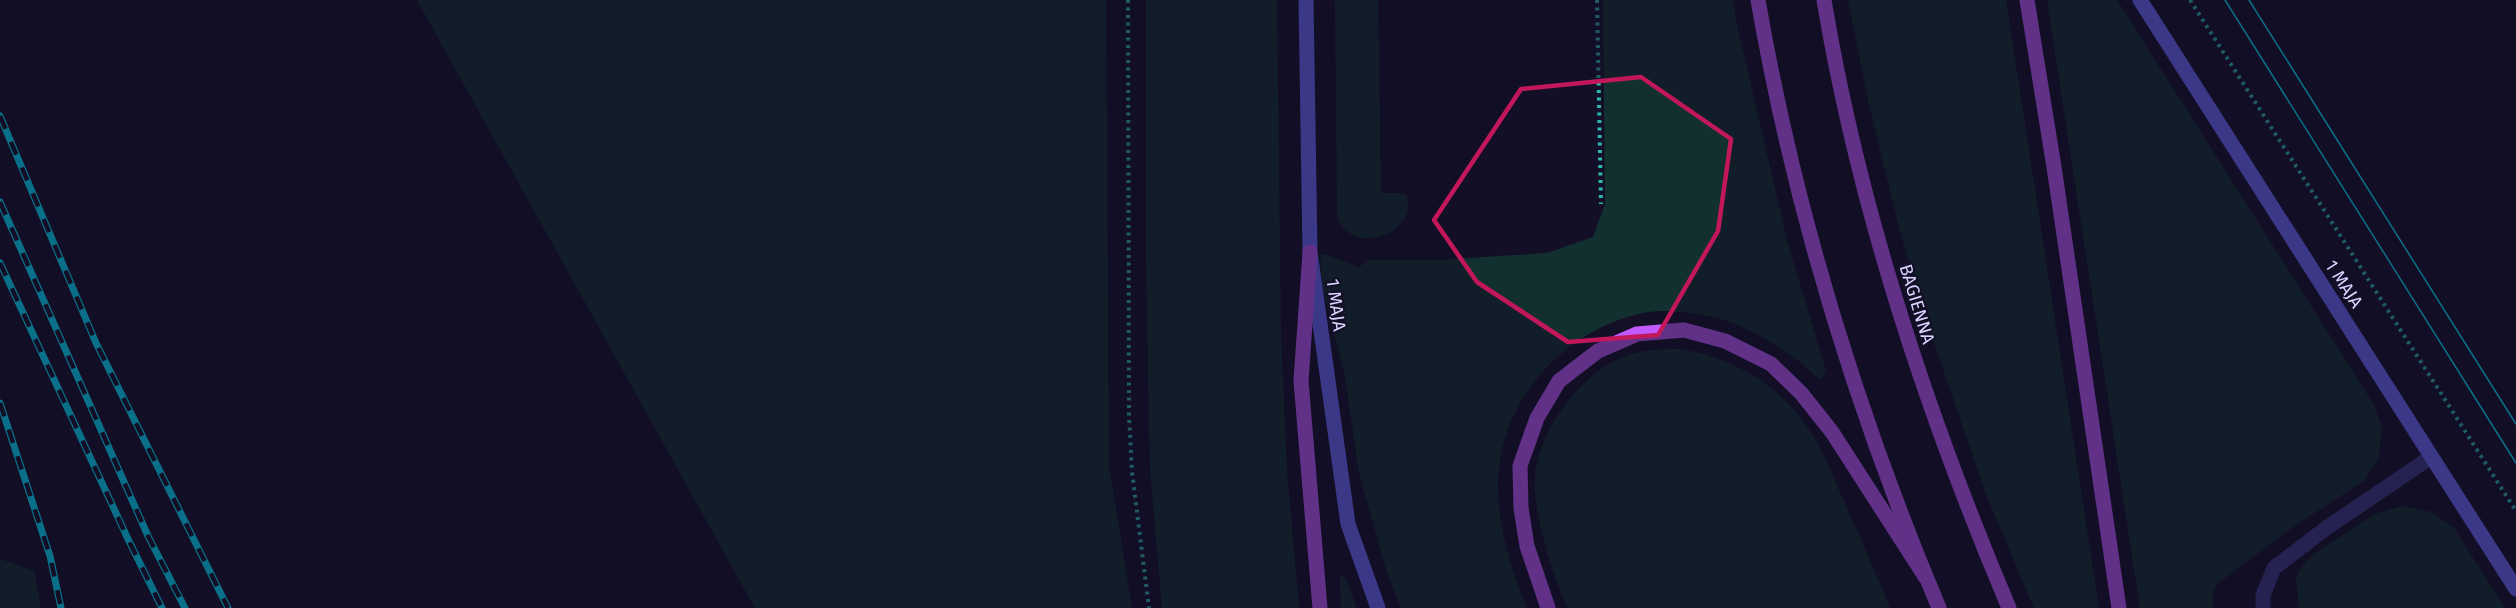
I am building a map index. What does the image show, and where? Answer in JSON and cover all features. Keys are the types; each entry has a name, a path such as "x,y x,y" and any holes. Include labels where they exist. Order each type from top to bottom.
{"main road":[{"path":"1758,0 1783,124 1810,235 1862,404 1939,608"},
{"name":"BAGIENNA","path":"1824,0 1855,153 1903,328 1969,514 2008,608"},
{"path":"2027,0 2119,608"},
{"path":"1310,252 1301,381 1320,608"},
{"path":"1548,608 1527,546 1521,508 1520,466 1537,418 1558,381 1598,351 1637,334 1684,330 1725,341 1771,364 1802,393 1832,432 1926,578"}],"street":[{"name":"1 MAJA","path":"1306,0 1310,252 1348,524 1378,608"},
{"name":"1 MAJA","path":"2140,0 2516,589"}],"lane":[{"path":"2263,608 2263,595 2274,568 2325,529 2431,457"}],"path":[{"path":"1128,0 1129,414 1132,472 1149,608"},
{"path":"1597,0 1600,204"},
{"path":"2190,0 2516,511"}],"highlighted area":[{"path":"1641,77 1731,139 1718,231 1658,335 1568,342 1477,282 1434,220 1521,89"}],"green space":[{"path":"417,0 1106,0 1109,466 1132,608 755,608"},
{"path":"1146,0 1277,0 1281,337 1287,471 1299,608 1162,608 1150,468 1146,270"},
{"path":"1335,0 1378,0 1381,193 1403,193 1407,196 1408,205 1406,216 1397,227 1378,237 1357,237 1348,232 1341,225 1337,214"},
{"path":"1603,0 1733,0 1787,240 1826,371 1821,379 1789,354 1754,332 1715,318 1695,314 1665,311 1643,313 1615,321 1588,334 1542,372 1524,396 1511,422 1502,450 1498,496 1502,528 1515,578 1527,608 1401,608 1386,569 1359,473 1345,377 1322,284 1320,254 1359,267 1369,260 1440,260 1547,253 1593,237 1605,204"},
{"path":"1848,0 2006,0 2099,608 2034,608 1986,494 1920,302 1900,231 1869,105"},
{"path":"2047,0 2117,0 2374,405 2382,428 2379,457 2364,481 2293,527 2218,583 2213,593 2213,608 2140,608"},
{"path":"1681,349 1717,358 1751,374 1767,385 1794,410 1817,442 1890,608 1568,608 1550,563 1537,509 1535,479 1544,442 1564,406 1593,375 1609,364 1640,352"},
{"path":"2402,506 2431,512 2454,528 2505,608 2299,608 2296,578 2303,565 2315,553 2375,514"},
{"path":"0,559 34,571 41,608 0,608"},
{"path":"1343,576 1349,585 1356,608 1341,608 1340,577"}],"tram line":[{"path":"2225,0 2516,463"},
{"path":"2249,0 2516,424"}],"railway":[{"path":"0,116 96,343 228,608"},
{"path":"0,202 148,536 185,608"},
{"path":"0,263 162,608"},
{"path":"0,403 50,556 61,608"}]}
